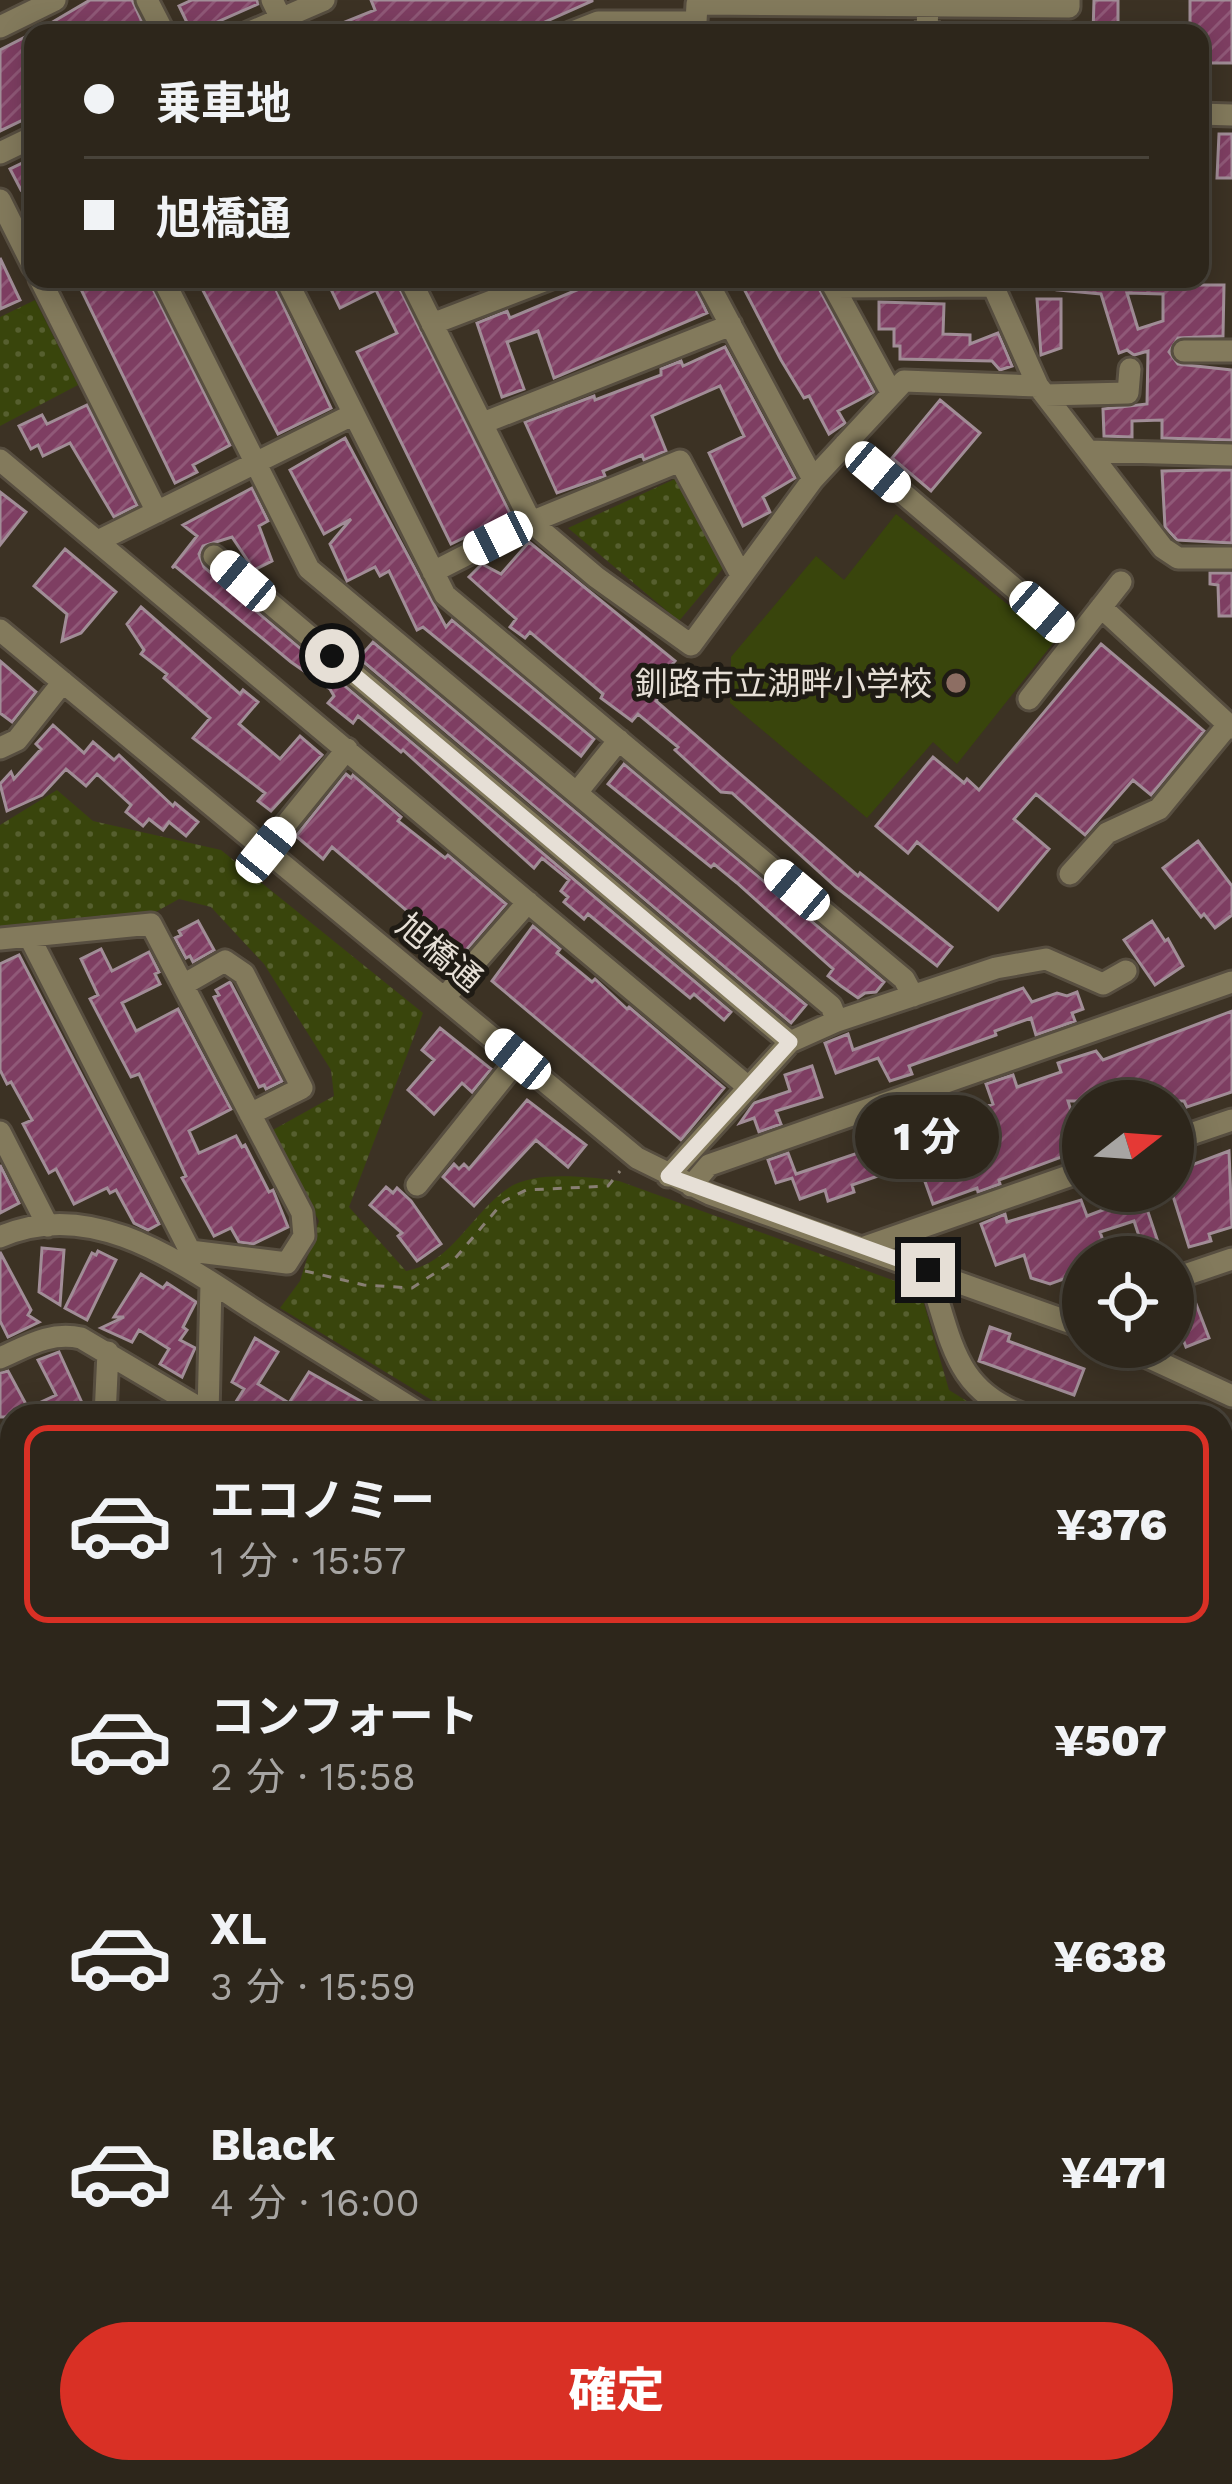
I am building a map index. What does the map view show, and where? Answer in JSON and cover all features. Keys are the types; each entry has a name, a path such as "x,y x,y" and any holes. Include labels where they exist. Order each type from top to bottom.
{"street":[{"path":"0,27 29,6 55,0"},
{"path":"280,17 324,0"},
{"path":"593,24 928,3 1069,7 1069,0"},
{"path":"0,200 24,248"},
{"path":"45,288 157,512"},
{"path":"168,288 309,569 831,1006 837,1021"},
{"path":"290,288 446,596 904,979 913,996"},
{"path":"414,288 531,522 596,578 691,644 813,479 904,381 1127,393 1130,369"},
{"path":"432,324 526,288"},
{"path":"711,288 813,479"},
{"path":"835,288 892,392"},
{"path":"994,288 1042,391 1163,548 1178,558 1232,558"},
{"path":"482,423 731,325"},
{"path":"1184,351 1232,351"},
{"path":"98,541 353,414"},
{"path":"845,444 1075,640"},
{"path":"1088,452 1232,455"},
{"path":"0,460 746,1086"},
{"path":"433,572 531,522 680,461 740,573"},
{"path":"214,556 790,1042"},
{"path":"1029,699 1121,582"},
{"path":"1070,874 1107,833 1159,809 1230,726 1101,607"},
{"name":"旭橋通","path":"0,630 637,1158 691,1186 1062,1313"},
{"path":"0,748 17,740 63,682"},
{"path":"578,791 619,740"},
{"path":"266,850 346,749"},
{"path":"444,998 528,902"},
{"path":"0,938 151,924 302,1214 304,1236 287,1263 186,1256 112,1232 48,1226 0,1238"},
{"path":"30,938 186,1256 211,1283 405,1404"},
{"path":"668,1176 790,1042 837,1021 996,968 1046,959 1103,984 1126,970"},
{"path":"183,985 225,962 244,974 302,1088 250,1114"},
{"path":"691,1186 709,1165 1232,982"},
{"path":"417,1185 518,1059"},
{"path":"1194,1133 1232,1120"},
{"path":"0,1132 48,1226"},
{"path":"865,1247 1062,1179"},
{"path":"1194,1272 1232,1259"},
{"path":"928,1270 966,1379 999,1404"},
{"path":"209,1404 211,1283"},
{"path":"0,1358 44,1338 66,1334 108,1352 191,1404"},
{"path":"106,1404 108,1352"},
{"path":"1171,1368 1232,1396"}],"path":[{"path":"287,1263 315,1276 412,1288 452,1262 504,1202 526,1190 608,1186 622,1168"}],"green space":[{"path":"35,300 78,385 0,426 0,317"},
{"path":"677,478 725,566 679,621 568,528"},
{"path":"896,514 1054,642 957,764 933,742 867,818 730,703 731,657 816,556 844,580"},
{"path":"57,790 93,821 221,850 423,1013 349,1207 406,1271 436,1258 494,1200 518,1183 561,1176 619,1181 920,1290 949,1390 972,1404 438,1404 280,1308 300,1281 319,1221 271,1131 334,1096 331,1070 264,964 211,907 179,899 152,914 0,926 0,825"}],"building":[{"path":"90,0 132,0 143,24 49,24"},
{"path":"192,0 257,0 258,4 212,24 188,24 179,6"},
{"path":"371,0 592,0 540,24 340,24 375,10"},
{"path":"1094,0 1118,0 1118,24 1093,24"},
{"path":"1190,0 1232,0 1232,63 1209,63 1209,24 1190,24"},
{"path":"24,38 24,119 0,131 0,50"},
{"path":"1219,134 1232,134 1232,178 1217,178"},
{"path":"24,162 24,188 21,190 10,169"},
{"path":"0,258 20,300 0,309"},
{"path":"1224,285 1223,336 1178,338 1169,352 1178,364 1232,370 1232,440 1162,438 1162,420 1132,421 1132,437 1104,436 1103,409 1147,404 1148,351 1119,353 1101,294 1057,288","holes":["1127,293 1163,294 1163,321 1138,329"]},
{"path":"80,288 152,288 230,445 193,465 197,472 175,483"},
{"path":"202,288 275,288 331,408 278,434"},
{"path":"330,288 399,288 511,515 451,544 357,352 397,333 376,290 340,308"},
{"path":"582,288 695,288 707,313 554,378 538,331 507,342 524,389 502,397 477,323 507,311 510,318"},
{"path":"744,288 819,288 874,392 838,411 845,423 829,434 809,396 804,398"},
{"path":"1037,299 1061,299 1061,348 1041,355"},
{"path":"879,302 944,304 943,334 970,335 970,344 998,333 1012,366 1000,370 992,361 900,359 894,329 879,329"},
{"path":"725,347 795,478 763,497 770,512 743,526 709,453 744,436 720,386 652,416 666,451 644,460 642,455 603,471 605,476 557,493 525,422 594,396 595,400 661,375 661,369 681,361 683,366"},
{"path":"940,400 980,433 931,491 892,458"},
{"path":"87,405 137,505 114,517 70,443 43,456 38,445 31,449 19,426 42,415 47,424"},
{"path":"345,438 446,627 452,620 594,739 581,756 423,627 417,630 389,571 380,576 375,567 347,581 330,544 351,519 324,534 290,470"},
{"path":"1232,470 1232,543 1177,540 1165,527 1162,471"},
{"path":"252,488 268,521 259,526 272,561 254,570 232,537 203,546 199,554 204,567 731,1012 724,1020 588,914 584,919 564,902 568,897 561,891 569,880 542,858 534,868 403,750 358,716 353,723 328,703 334,696 330,689 172,568 197,536 183,525"},
{"path":"0,492 26,512 0,545"},
{"path":"529,542 675,661 667,670 675,676 656,701 858,876 860,873 952,947 937,966 836,887 732,793 721,792 638,714 632,721 530,632 525,638 510,627 516,619 469,577 482,564 501,574"},
{"path":"65,549 116,592 81,633 62,641 67,614 34,586"},
{"path":"1210,573 1232,573 1232,616 1219,616 1218,585 1210,584"},
{"path":"141,607 240,694 243,690 258,702 239,724 280,759 300,736 322,755 271,811 258,801 265,793 193,738 210,718 141,654 144,650 127,624"},
{"path":"373,642 806,1005 791,1023 359,658"},
{"path":"1101,644 1204,731 1151,795 1133,780 1085,835 1036,794 1014,819 1049,849 998,910 917,842 908,853 876,826 933,757 979,790"},
{"path":"0,661 36,692 12,722 0,713"},
{"path":"53,725 84,753 93,742 114,760 119,755 173,806 175,803 198,822 186,836 169,822 163,830 149,819 143,826 126,812 131,805 97,774 86,786 66,769 42,795 7,811 0,784 11,772 14,779 41,749 36,744"},
{"path":"624,764 884,982 876,992 858,998 828,976 833,969 737,883 608,784"},
{"path":"346,774 401,817 398,821 506,904 461,956 434,933 431,937 416,924 419,921 332,847 323,859 296,836"},
{"path":"1198,841 1232,886 1232,915 1215,928 1163,868"},
{"path":"198,921 214,950 193,962 175,938"},
{"path":"1152,921 1183,966 1155,985 1124,940"},
{"path":"533,926 560,949 557,953 592,982 595,979 724,1088 681,1140 492,981"},
{"path":"101,949 112,971 149,952 160,984 122,1003 136,1031 178,1009 231,1109 189,1131 199,1153 236,1136 269,1192 273,1190 288,1227 253,1244 239,1242 231,1228 214,1236 182,1178 186,1176 139,1074 131,1077 90,999 98,995 81,959"},
{"path":"19,955 159,1224 148,1230 134,1223 116,1190 110,1193 107,1188 74,1204 56,1169 49,1173 23,1124 32,1120 0,1070 0,964"},
{"path":"230,982 282,1081 266,1089 259,1087 214,997 219,995 216,990"},
{"path":"1023,988 1032,1002 1077,992 1083,1009 1072,1013 1075,1021 1036,1035 1031,1018 995,1031 996,1035 909,1066 912,1074 890,1081 878,1058 836,1073 825,1043 848,1034 853,1050"},
{"path":"1232,1011 1232,1092 1194,1105 1194,1080 1062,1080 1062,1157 978,1192 977,1188 933,1204 918,1162 852,1185 854,1192 828,1201 825,1190 800,1199 792,1178 776,1183 768,1160 788,1153 796,1174 864,1151 862,1144 928,1121 931,1127 993,1104 986,1084 1013,1075 1017,1087 1061,1072 1058,1063 1096,1051 1103,1060"},
{"path":"440,1028 491,1069 472,1092 462,1083 434,1114 408,1090 434,1060 422,1050"},
{"path":"812,1066 822,1097 776,1111 781,1124 759,1132 754,1118 740,1123 754,1103 790,1091 785,1075"},
{"path":"527,1100 586,1145 568,1167 536,1140 474,1206 443,1177 454,1164 469,1169"},
{"path":"1229,1151 1232,1227 1209,1234 1211,1241 1194,1246 1194,1236 1186,1236 1178,1212 1194,1212 1194,1164"},
{"path":"0,1165 19,1203 0,1213"},
{"path":"386,1187 393,1193 397,1188 411,1201 441,1244 417,1261 398,1236 402,1233 370,1205"},
{"path":"1062,1206 1062,1212 1086,1212 1087,1216 1148,1212 1156,1236 1139,1236 1134,1221 1100,1232 1101,1236 1062,1236 1062,1280 1050,1284 1031,1278 1024,1255 996,1265 981,1224 1005,1214 1007,1222"},
{"path":"42,1248 64,1250 60,1305 39,1292"},
{"path":"0,1252 31,1310 28,1315 39,1322 8,1337 0,1321"},
{"path":"92,1253 116,1260 87,1320 65,1308"},
{"path":"141,1274 163,1288 167,1283 196,1302 180,1340 195,1348 182,1377 160,1364 169,1349 139,1330 132,1342 101,1328 124,1317 114,1317"},
{"path":"1194,1299 1209,1338 1194,1344"},
{"path":"990,1327 1010,1334 1008,1341 1062,1361 1062,1368 1084,1369 1074,1395 979,1361"},
{"path":"255,1338 278,1352 258,1384 289,1403 309,1372 366,1404 235,1404 244,1389 232,1382"},
{"path":"59,1352 83,1404 37,1404 56,1395 38,1360"},
{"path":"8,1371 26,1404 0,1404 0,1373"}],"place":[{"name":"釧路市立湖畔小学校","path":"956,683"}],"route":[{"path":"332,656 790,1042 668,1176 928,1270"}]}
